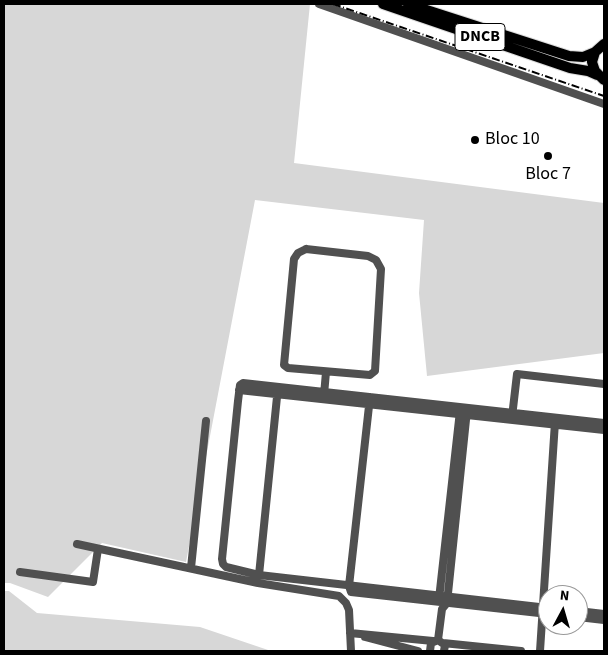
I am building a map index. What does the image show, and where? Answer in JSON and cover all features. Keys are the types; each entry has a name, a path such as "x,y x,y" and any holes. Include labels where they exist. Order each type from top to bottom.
{"main road":[{"name":"DNCB","path":"383,4 570,68 588,71 601,77"},
{"name":"DNCB","path":"408,4 569,56 583,57 595,52"},
{"path":"595,52 604,44"},
{"name":"DNCB","path":"595,52 593,66 601,77"}],"street":[{"path":"319,4 604,104"},
{"path":"306,249 368,256 376,260 381,269 375,371 367,376 326,372 288,368 284,364 294,260 298,253 306,249"},
{"path":"323,396 326,372"},
{"path":"512,416 517,374 604,384"},
{"path":"538,609 443,601 349,586 259,575 226,567 222,564 241,386 555,421 604,430"},
{"path":"259,575 278,390"},
{"path":"349,586 369,401"},
{"path":"438,641 463,411"},
{"path":"191,568 206,421"},
{"path":"555,421 604,423"},
{"path":"546,585 555,421"},
{"path":"77,544 258,583 339,596 346,603 349,610 352,633 351,651"},
{"path":"20,572 93,582 98,549"},
{"path":"588,612 604,614"},
{"path":"588,618 604,620"},
{"path":"352,633 521,651"},
{"path":"352,633 379,642 418,651"},
{"path":"540,651 542,635"},
{"path":"430,651 430,646 438,641"},
{"path":"438,641 445,648 444,651"}],"shaded area":[{"path":"4,4 310,4 294,163 604,203 604,353 427,376 419,293 424,220 255,200 186,562 102,543 48,597 10,583 4,583"},
{"path":"4,591 9,591 37,613 200,627 271,651 4,651"}],"railway":[{"path":"333,4 604,96"}],"place":[{"name":"Bloc 10","path":"475,140"},
{"name":"Bloc 7","path":"548,156"}]}
